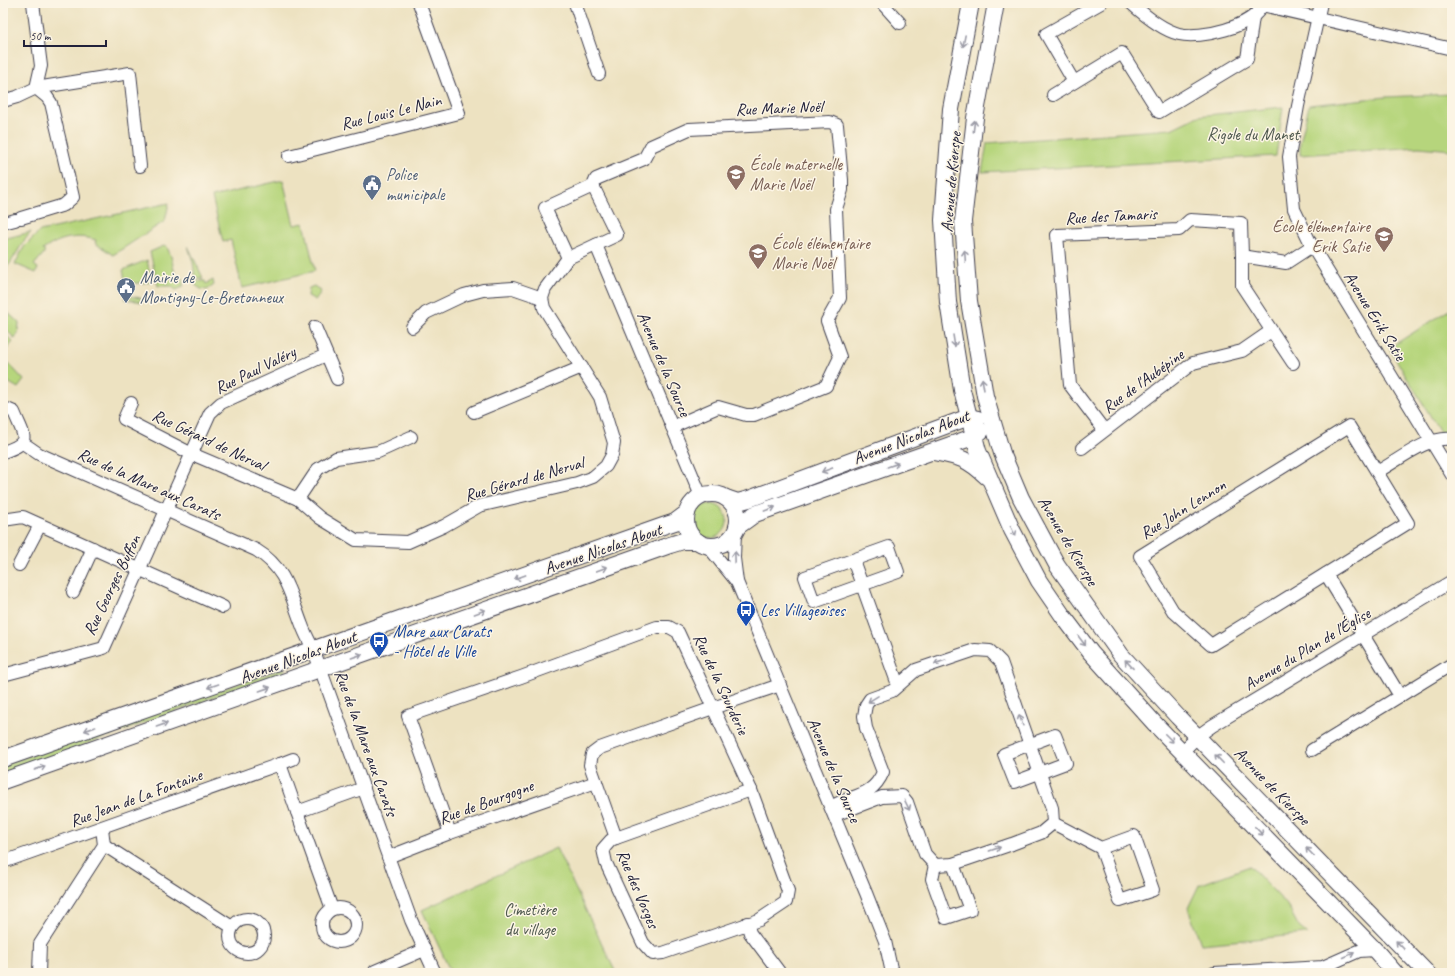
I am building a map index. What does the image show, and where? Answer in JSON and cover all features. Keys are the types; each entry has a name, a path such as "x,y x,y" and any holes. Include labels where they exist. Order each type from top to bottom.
{"main road":[{"name":"Avenue de Kierspe","path":"971,3 952,109 943,220 948,302 962,390 968,417 986,434 1003,484 1035,546 1057,565 1121,655 1427,973"},
{"name":"Avenue de Kierspe","path":"996,3 975,118 963,221 969,301 985,396 982,430 990,480 1012,530 1039,581 1091,653 1183,751 1375,950 1395,973"},
{"name":"Avenue Nicolas About","path":"3,759 314,651 675,522 687,513 693,502 701,496 716,494 738,502 968,417 982,430 932,452 755,514 723,543 683,541 670,545 3,781"},
{"path":"932,452 959,456 972,462 990,480"},
{"path":"726,498 736,511 738,519 736,530"},
{"name":"Avenue Nicolas About","path":"687,513 687,529 702,543"}],"street":[{"path":"33,3 41,66 36,88"},
{"name":"Rue Louis Le Nain","path":"289,156 458,113 419,3"},
{"path":"575,3 599,74"},
{"path":"882,3 900,22"},
{"path":"1074,82 1046,34 1101,3"},
{"path":"1130,3 1146,18 1179,34 1210,33 1228,29 1253,17 1259,12 1262,4 1452,50"},
{"name":"Avenue Erik Satie","path":"1320,3 1298,106 1289,157 1294,209 1312,246 1452,475"},
{"path":"1054,95 1122,53 1158,112 1247,59 1253,17"},
{"path":"3,101 17,97 36,88 130,73 140,166"},
{"path":"3,223 64,205 73,197 51,103 47,97 36,88"},
{"name":"Rue Marie Noël","path":"594,186 596,179 644,159 651,146 689,128 830,122 837,125 842,180 842,190 836,209 840,298 827,321 840,357 826,386 754,416 718,407 672,427"},
{"path":"412,327 426,313 464,295 483,290 514,288 542,298 545,289 568,258 617,235 594,186 544,208 568,258"},
{"name":"Rue des Tamaris","path":"1104,430 1070,385 1057,235 1179,230 1190,220 1241,223 1242,286 1293,363"},
{"name":"Avenue de la Source","path":"596,245 701,496"},
{"path":"1242,256 1286,263 1312,246"},
{"name":"Rue Gérard de Nerval","path":"131,403 124,419 192,454 298,499 320,518 356,540 408,542 444,526 479,506 577,483 593,477 606,466 612,455 614,443 600,397 544,308 542,298"},
{"path":"315,327 326,355 338,379"},
{"name":"Rue de l'Aubépine","path":"1082,448 1193,363 1242,351 1271,331"},
{"name":"Rue Paul Valéry","path":"166,510 210,413 221,403 326,355"},
{"path":"474,412 582,367"},
{"path":"3,411 7,409 14,412 24,438 23,443 19,447 3,452"},
{"name":"Rue John Lennon","path":"1349,426 1408,523 1326,574 1211,645 1173,611 1140,556 1349,426"},
{"path":"298,499 318,469 336,458 378,452 411,437"},
{"path":"1377,472 1431,440 1444,438 1452,439"},
{"name":"Rue de la Mare aux Carats","path":"23,443 39,454 266,556 277,567 285,578 303,628 314,651 388,857 424,950 435,973"},
{"name":"Rue Georges Buffon","path":"3,675 104,648 166,510"},
{"path":"3,520 23,517 224,607"},
{"path":"19,565 40,525"},
{"name":"Avenue de la Source","path":"736,530 734,558 737,582 833,811 885,941 892,973"},
{"name":"Avenue de la Source","path":"702,543 737,582"},
{"path":"890,547 898,572 862,585 814,602 806,577 890,547"},
{"path":"73,592 93,548"},
{"path":"853,560 898,685"},
{"path":"1326,574 1400,696"},
{"name":"Avenue du Plan de l'Église","path":"1183,751 1198,736 1452,581"},
{"name":"Rue de la Sourderie","path":"450,833 408,716 521,677 657,626 669,627 678,632 751,790 788,891 786,902 759,920 747,923"},
{"path":"833,811 840,802 872,789 877,784 883,772 866,728 864,716 866,705 870,700 892,691 916,670 975,650 990,651 1001,662 1052,808 1053,822"},
{"path":"1312,750 1452,664"},
{"name":"Rue des Vosges","path":"747,923 663,953 653,954 643,943 606,863 603,849 611,840 616,838 590,765 592,754 600,748 780,685"},
{"path":"1055,735 1066,763 1040,773 1014,782 1004,754 1055,735"},
{"name":"Rue Jean de La Fontaine","path":"3,862 293,759"},
{"path":"280,764 332,910"},
{"name":"Rue de Bourgogne","path":"388,857 450,833 596,782"},
{"path":"877,784 882,797"},
{"path":"297,812 364,788"},
{"path":"616,838 751,790"},
{"path":"833,811 882,797 902,796 907,802 925,854 936,865 953,864 1041,833 1053,822"},
{"path":"1053,822 1101,848 1120,901 1153,890 1134,836 1101,848"},
{"path":"39,973 40,944 104,845 102,828"},
{"path":"104,845 232,927"},
{"path":"936,865 932,879 946,918 970,910 953,864"},
{"path":"747,923 750,933 780,973"},
{"path":"375,970 424,950"},
{"path":"1214,973 1324,967 1359,950 1375,950"}],"green space":[{"name":"Rigole du Manet","path":"1452,94 1452,150 1419,147 1300,155 1300,143 1309,105 1386,97"},
{"name":"Rigole du Manet","path":"1283,107 1276,156 982,172 987,143 1171,129 1198,116"},
{"path":"283,180 294,225 304,223 315,271 242,288 231,240 223,242 212,197"},
{"path":"169,203 165,221 113,255 95,243 96,240 75,237 62,240 43,250 45,252 34,265 38,268 36,273 15,264 24,247 40,231"},
{"path":"31,232 10,263 3,272 3,239"},
{"path":"166,245 171,256 176,279 183,278 183,287 176,290 171,286 158,286 150,252"},
{"path":"188,246 203,278 195,278 193,262"},
{"path":"147,260 152,282 126,284 123,270"},
{"path":"3,272 7,280 3,287"},
{"path":"213,280 214,285 207,290 201,289 195,285 195,281 205,281 206,284"},
{"path":"314,286 321,291 316,300 308,296 309,288"},
{"path":"126,296 142,298 142,302 125,299"},
{"path":"3,308 19,323 18,333 15,339 3,326"},
{"path":"1452,308 1452,428 1442,435 1389,348"},
{"path":"3,332 13,342 3,353"},
{"path":"9,364 24,380 18,388 3,379 3,371"},
{"path":"713,504 720,506 725,511 727,521 725,531 720,536 707,538 700,536 695,531 693,518 695,511 700,506"},
{"path":"284,668 285,671 3,775 3,765"},
{"name":"Cimetière du village","path":"556,848 616,973 451,973 422,910"},
{"path":"1250,866 1287,905 1299,927 1307,934 1201,944 1188,908 1199,885"}],"place":[{"name":"École maternelle Marie Noël","path":"736,191"},
{"name":"Police municipale","path":"372,201"},
{"name":"École élémentaire Erik Satie","path":"1384,253"},
{"name":"École élémentaire Marie Noël","path":"758,270"},
{"name":"Mairie de Montigny-Le-Bretonneux","path":"126,304"},
{"name":"Les Villageoises","path":"746,627"},
{"name":"Mare aux Carats - Hôtel de Ville","path":"379,658"}]}
